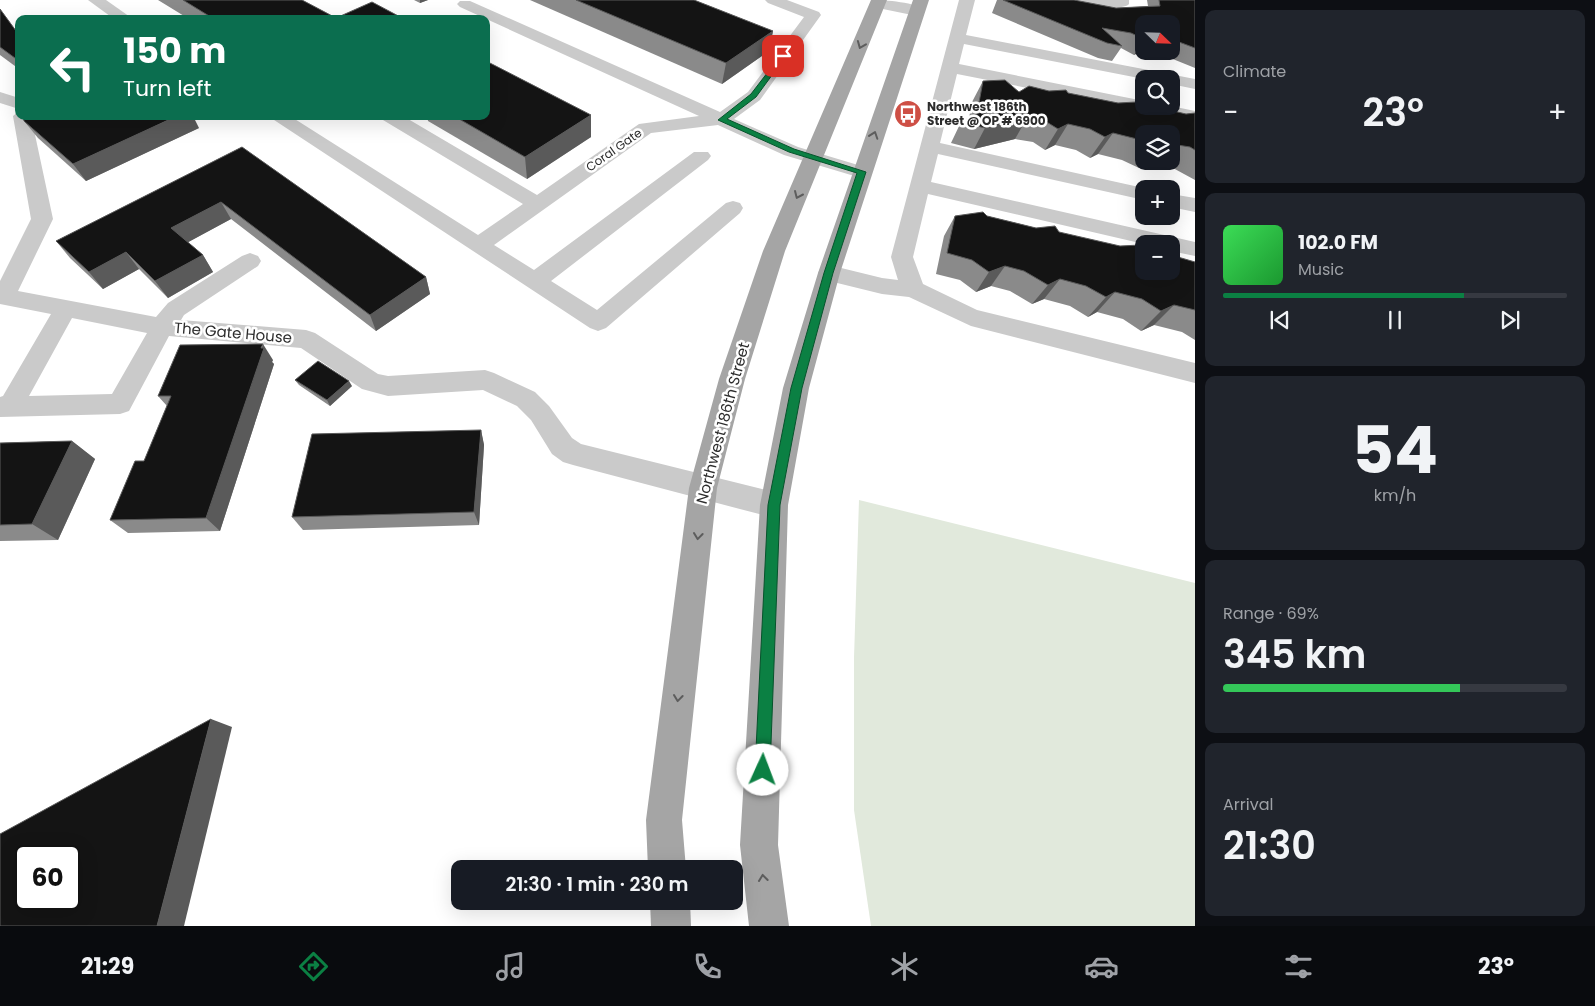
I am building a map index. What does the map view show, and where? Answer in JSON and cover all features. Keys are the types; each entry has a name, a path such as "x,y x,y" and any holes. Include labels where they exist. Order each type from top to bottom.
{"main road":[{"name":"Northwest 186th Street","path":"666,860 664,820 703,488 732,379 774,251 879,2"},
{"path":"769,926 759,845 774,505 796,388 829,273 919,6"},
{"path":"670,910 671,926"}],"street":[{"path":"96,0 119,15"},
{"path":"722,120 754,96 813,15 773,0"},
{"path":"913,289 902,257 967,0"},
{"path":"1086,0 1115,5 1121,4 1121,0"},
{"path":"879,2 919,6"},
{"path":"465,4 489,15"},
{"path":"490,15 722,120 814,159 862,172"},
{"path":"775,36 793,43"},
{"path":"958,38 1135,72"},
{"path":"951,68 1135,104"},
{"path":"1180,81 1195,84"},
{"path":"0,97 15,103"},
{"path":"1180,113 1195,116"},
{"name":"The Gate House","path":"23,120 42,219 2,296 162,327 306,339 371,382 388,386 485,380 526,399 540,413 562,446 573,454 774,505"},
{"path":"283,120 598,322 733,208"},
{"path":"396,120 538,204"},
{"name":"Coral Gate","path":"479,245 646,128 722,120"},
{"path":"930,146 1135,192"},
{"path":"535,281 701,156"},
{"path":"919,186 1195,249"},
{"path":"1180,202 1195,205"},
{"path":"5,407 120,404 162,327 176,309 250,261"},
{"path":"829,273 882,286 913,289 971,317 1195,373"},
{"path":"5,407 66,308"}],"shaded area":[{"path":"859,500 1195,583 1195,926 871,926 854,810 854,658"}],"building":[{"path":"183,0 302,0 330,15 207,15"},
{"path":"576,0 694,0 773,31 726,63"},
{"path":"1003,0 1074,0 1116,8 1160,6 1159,0 1195,0 1195,48 1180,42 1180,15 1135,15 1135,35 1102,28 1122,46 1107,43"},
{"path":"372,2 396,15 343,15"},
{"path":"0,9 15,30 15,58 0,47"},
{"path":"490,63 591,115 525,157 461,120 490,120"},
{"path":"1005,80 1019,92 1029,86 1049,91 1066,90 1068,93 1118,103 1135,102 1135,115 1195,113 1195,150 1180,145 1180,125 1135,125 1135,138 1113,133 1105,137 1090,129 1068,124 1058,129 1045,121 1027,118 985,128 961,122 985,110 978,108 983,81"},
{"path":"24,120 168,120 73,164"},
{"path":"242,147 426,277 370,315 221,202 171,228 203,255 155,281 126,252 89,272 56,241"},
{"path":"983,212 987,216 1036,228 1055,226 1059,232 1120,246 1135,245 1135,280 1180,280 1180,258 1195,262 1195,310 1174,305 1161,311 1142,299 1115,292 1106,297 1086,286 1060,279 1048,285 1024,271 1005,266 989,272 972,260 947,253 955,216"},
{"path":"263,344 261,348 264,348 206,518 110,520 135,461 144,461 171,396 158,396 180,345"},
{"path":"318,361 349,381 327,400 295,380"},
{"path":"481,430 474,512 292,517 312,434"},
{"path":"72,441 32,524 0,525 0,443"},
{"path":"211,719 157,926 0,926 0,834"}],"place":[{"name":"Northwest 186th Street @ OP # 6900","path":"908,114"}],"route":[{"path":"763,770 774,505 796,388 829,273 862,172 792,151 722,120 754,96 783,56"}]}
